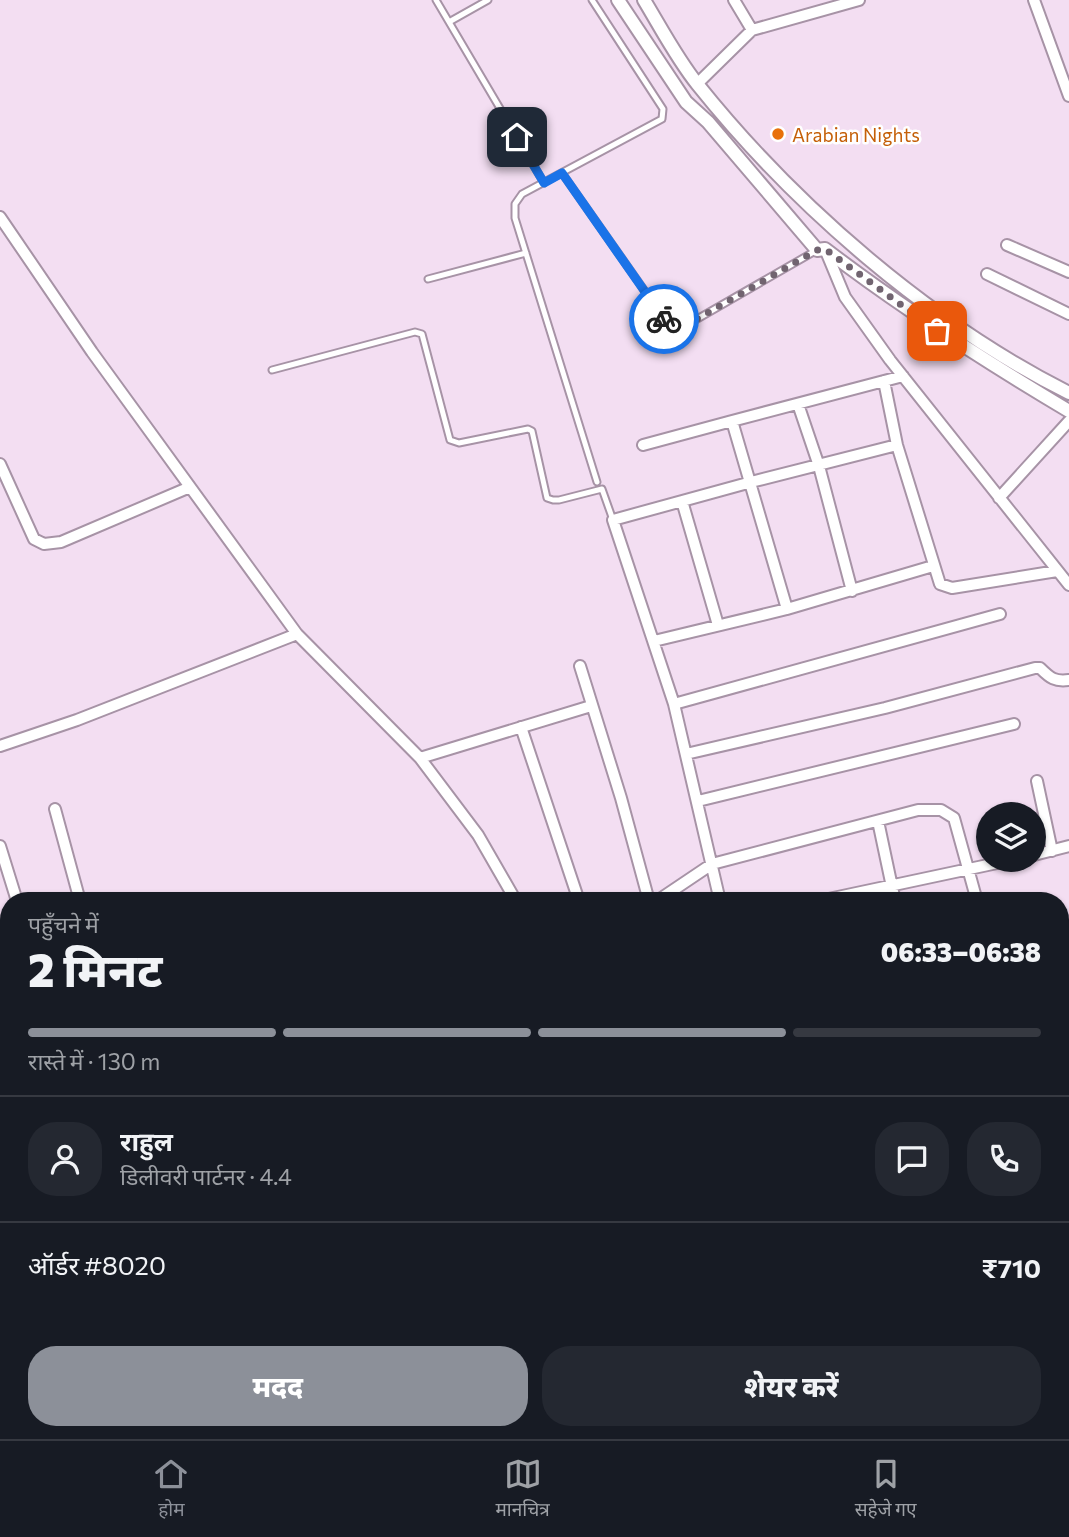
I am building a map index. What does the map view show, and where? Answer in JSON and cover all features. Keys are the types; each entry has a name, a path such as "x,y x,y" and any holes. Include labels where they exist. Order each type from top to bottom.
{"street":[{"path":"618,0 686,102 708,122 821,250 982,360 1069,411"},
{"path":"644,0 697,84 817,214 918,297 987,345 1069,393"},
{"path":"734,0 752,30"},
{"path":"697,84 752,30 859,0"},
{"path":"1034,0 1069,96"},
{"path":"0,217 92,352 296,634 420,758 478,835 511,892"},
{"path":"1007,245 1069,272"},
{"path":"821,250 845,297 903,376 1069,584"},
{"path":"987,274 1069,314"},
{"path":"643,445 903,376"},
{"path":"884,381 897,445 940,584 952,588 1057,571"},
{"path":"798,404 852,591"},
{"path":"732,421 787,608"},
{"path":"999,498 1069,421"},
{"path":"718,892 674,704 613,520 897,445"},
{"path":"0,464 34,539 44,544 61,542 190,487"},
{"path":"682,501 718,625"},
{"path":"654,641 852,591 933,566"},
{"path":"674,704 1000,614"},
{"path":"0,746 77,720 296,634"},
{"path":"580,666 647,892"},
{"path":"686,754 885,708 1035,668 1040,668 1051,679 1069,680"},
{"path":"420,758 591,706"},
{"path":"698,801 1014,724"},
{"path":"521,727 576,892"},
{"path":"1037,780 1052,851"},
{"path":"55,808 78,892"},
{"path":"670,892 712,864 918,810 941,810 954,818 974,892"},
{"path":"878,821 893,892"},
{"path":"0,846 14,892"},
{"path":"1046,852 1069,846"},
{"path":"865,892 976,868"}],"lane":[{"path":"436,0 544,183"},
{"path":"449,22 488,0"},
{"path":"592,0 663,109 662,120 522,194 515,204 515,218 597,482"},
{"path":"562,173 668,324 675,327 685,326 821,250"},
{"path":"428,279 526,253"},
{"path":"272,370 415,332 422,334 450,440 459,443 527,429 532,431 547,498 553,500 602,489 613,520"}],"way so far":[{"path":"664,319 675,327 685,326 817,250 825,249 937,331"}],"place":[{"name":"Arabian Nights","path":"778,134"}],"route":[{"path":"517,137 544,183 562,173 664,319"}]}
